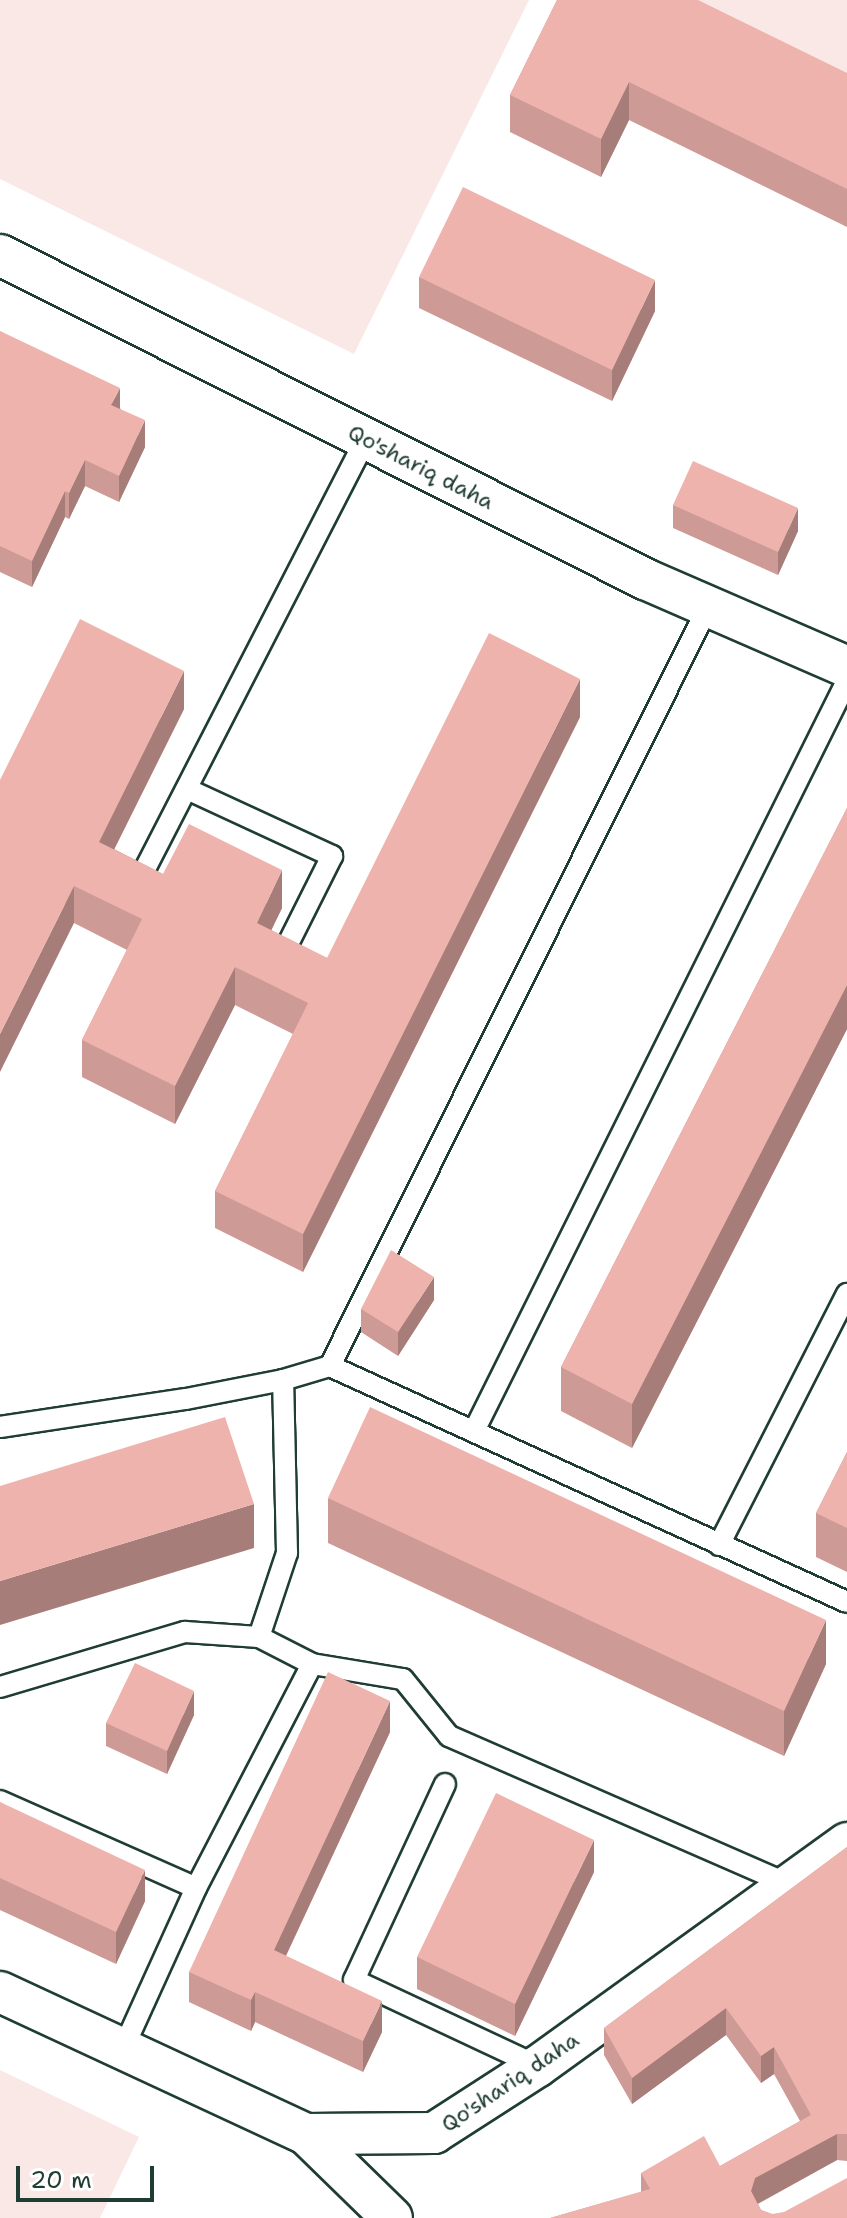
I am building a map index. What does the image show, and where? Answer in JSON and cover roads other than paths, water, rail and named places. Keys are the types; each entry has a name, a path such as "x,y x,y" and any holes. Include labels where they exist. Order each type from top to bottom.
{"street":[{"name":"Qo'shariq daha","path":"0,255 645,579 847,667"},
{"name":"Qo'shariq daha","path":"0,1992 306,2134 434,2133 538,2066 847,1843"},
{"path":"306,2134 392,2218"}],"lane":[{"path":"145,869 366,439"},
{"path":"330,1366 708,607"},
{"path":"474,1431 847,681"},
{"path":"187,789 332,856 285,950"},
{"path":"719,1545 847,1294"},
{"path":"0,1427 283,1380 330,1366 847,1602"},
{"path":"259,1637 287,1553 283,1380"},
{"path":"0,1687 185,1632 259,1637 312,1664 403,1679 449,1736 790,1885"},
{"path":"124,2047 196,1888 312,1664"},
{"path":"445,1784 354,1980 538,2066"},
{"path":"0,1801 196,1888"}]}
